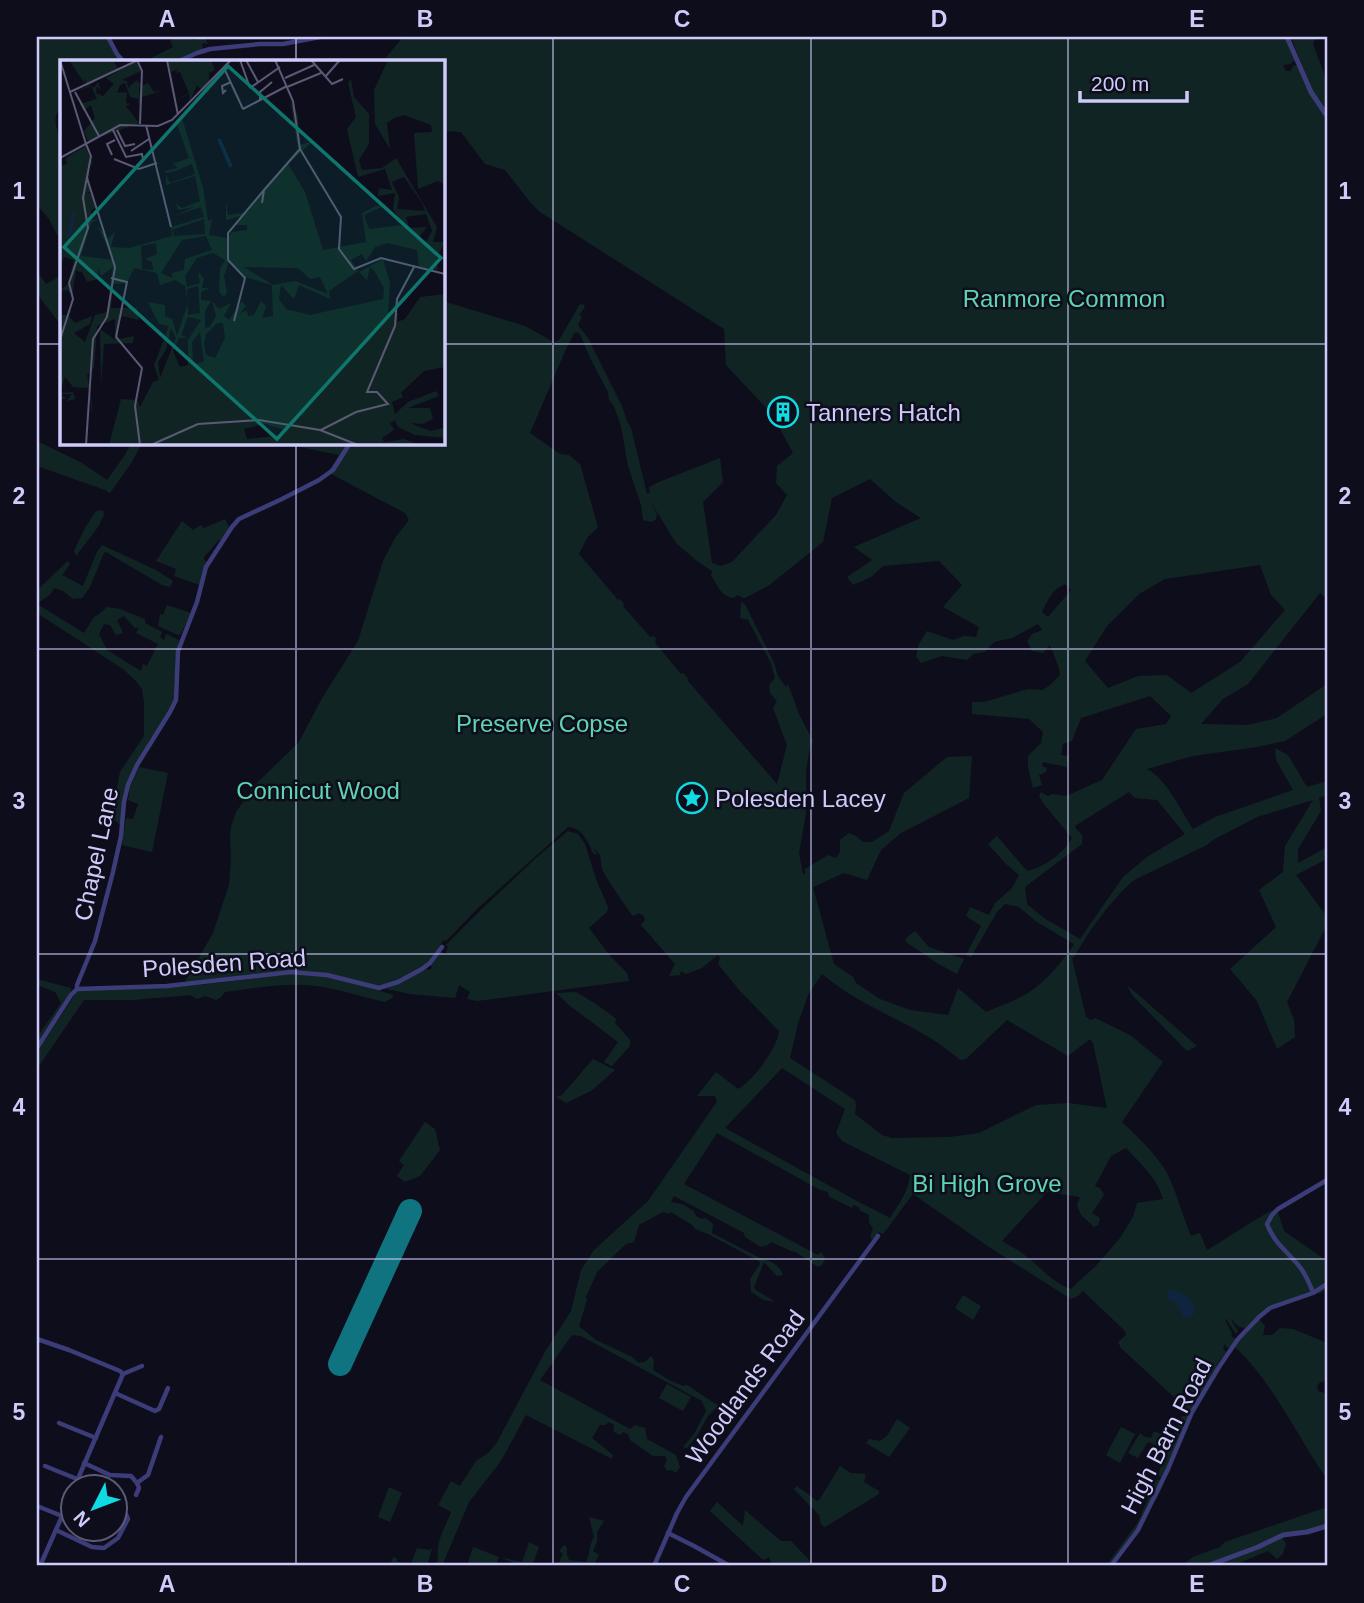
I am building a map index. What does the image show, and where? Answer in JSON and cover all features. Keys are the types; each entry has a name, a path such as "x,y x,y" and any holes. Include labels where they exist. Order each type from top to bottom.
{"street":[{"path":"108,37 122,60"},
{"path":"181,60 210,49 283,44 320,37"},
{"path":"1287,37 1306,82 1327,116"},
{"name":"Chapel Lane","path":"37,1048 77,989 95,941 121,836 128,785 176,700 178,651 197,603 206,567 239,519 304,489 332,470 350,444"},
{"name":"Polesden Road","path":"77,989 167,986 291,972 327,975 379,988 398,982 422,969 442,947"},
{"path":"1313,1293 1301,1268 1272,1238 1267,1224 1278,1209 1327,1180"},
{"name":"Woodlands Road","path":"654,1566 686,1497 878,1236"},
{"name":"High Barn Road","path":"1111,1566 1138,1530 1192,1412 1238,1339 1270,1308 1313,1293 1327,1284"},
{"path":"37,1339 123,1374"},
{"path":"80,1474 123,1374 142,1366"},
{"path":"115,1393 155,1411 159,1409 168,1388"},
{"path":"59,1423 96,1438"},
{"path":"137,1483 148,1475 161,1437"},
{"path":"84,1463 110,1475 131,1476 139,1488 136,1495"},
{"path":"45,1466 65,1474"},
{"path":"37,1506 60,1515"},
{"path":"40,1566 40,1558 60,1520"},
{"path":"1207,1566 1283,1535 1327,1526"},
{"path":"55,1530 60,1532"},
{"path":"668,1533 730,1566"},
{"path":"85,1544 104,1548 111,1544"}],"green space":[{"path":"37,37 108,37 118,58 115,60 60,60 60,109 56,119 60,137 60,240 49,219 37,205"},
{"path":"176,37 191,37 193,40 205,37 208,44 202,44 203,49 177,60 147,60 173,47 170,40"},
{"path":"403,37 1285,37 1295,60 1283,65 1286,71 1290,71 1294,65 1297,66 1315,103 1327,120 1327,599 1320,593 1248,684 1223,699 1201,724 1247,725 1277,718 1327,684 1327,714 1285,741 1193,756 1147,769 1167,787 1193,829 1215,817 1293,790 1276,760 1275,748 1288,755 1307,787 1327,781 1327,795 1319,798 1321,811 1298,849 1298,863 1327,847 1327,859 1296,875 1325,914 1327,925 1287,1002 1294,1020 1295,1037 1277,1049 1257,1001 1230,969 1276,927 1259,890 1283,872 1285,846 1313,800 1257,817 1207,845 1134,880 1101,916 1072,958 1086,1017 1091,1020 1095,1018 1130,1035 1163,1062 1122,1122 1163,1166 1191,1236 1200,1233 1207,1250 1275,1209 1284,1231 1327,1261 1327,1289 1319,1294 1315,1289 1268,1307 1245,1328 1239,1327 1230,1318 1238,1331 1236,1334 1225,1320 1231,1336 1236,1339 1230,1348 1225,1344 1223,1347 1226,1353 1216,1367 1219,1370 1194,1414 1157,1499 1153,1498 1136,1531 1109,1566 1106,1566 1138,1522 1156,1480 1161,1478 1158,1475 1166,1450 1148,1442 1138,1458 1128,1453 1140,1433 1151,1438 1154,1431 1171,1439 1182,1416 1186,1416 1189,1411 1121,1348 1118,1342 1126,1335 1124,1330 1083,1291 1071,1299 913,1194 883,1234 879,1232 872,1240 870,1236 873,1229 869,1215 859,1210 860,1208 854,1205 852,1208 830,1197 829,1193 717,1133 684,1184 818,1255 821,1252 825,1258 822,1265 818,1267 796,1252 771,1242 761,1247 745,1237 744,1233 674,1196 671,1202 682,1204 694,1211 696,1216 706,1218 713,1224 712,1233 771,1262 782,1271 783,1275 777,1276 764,1262 754,1287 775,1302 764,1300 751,1292 750,1279 760,1264 759,1261 695,1229 671,1212 663,1212 639,1225 634,1242 626,1244 597,1272 586,1297 579,1326 596,1340 639,1363 645,1362 651,1356 654,1360 653,1370 669,1380 687,1385 725,1409 724,1411 715,1409 687,1448 683,1447 694,1434 706,1411 702,1401 581,1336 572,1335 540,1380 630,1429 635,1425 645,1428 647,1439 676,1455 680,1467 676,1473 667,1471 664,1466 667,1459 665,1456 653,1456 630,1440 628,1434 623,1432 620,1435 614,1432 614,1425 609,1422 600,1425 592,1438 613,1455 612,1459 526,1415 501,1461 469,1502 442,1566 435,1566 440,1539 451,1512 438,1505 451,1481 460,1486 476,1461 496,1444 546,1350 571,1311 581,1270 594,1250 648,1201 714,1106 717,1101 715,1096 697,1096 716,1072 738,1089 751,1079 764,1063 779,1031 718,964 718,955 702,968 669,976 675,964 641,925 645,920 644,916 639,913 633,916 631,914 602,869 600,855 592,846 598,855 593,853 581,833 568,827 444,940 428,962 401,979 373,986 332,974 297,970 185,982 213,933 229,885 231,827 236,812 255,785 299,742 321,700 358,641 383,561 395,538 409,520 405,513 331,474 329,470 339,455 295,444 444,444 444,301 525,326 554,342 559,340 580,304 584,305 578,325 588,338 631,428 647,494 650,492 649,487 659,482 720,458 723,482 703,502 712,563 721,566 732,562 776,515 787,495 776,483 777,466 793,453 769,411 726,365 724,329 540,212 505,170 485,164 461,132 444,131 444,60 384,60","holes":["575,332 580,334 608,392 621,426 628,466 643,520 652,522 656,519 657,514 649,499 676,543 712,571 711,576 726,595 734,598 737,595 743,599 768,586 823,542 832,498 870,479 896,502 921,518 854,547 872,560 847,577 853,585 871,577 883,566 939,561 962,585 943,607 979,627 976,637 964,636 953,640 927,631 916,656 921,663 942,656 967,660 973,654 985,652 994,642 1012,638 1038,624 1042,630 1032,634 1027,641 1032,651 1043,653 1050,645 1060,675 1043,690 1028,689 984,702 972,702 972,714 1029,719 1043,732 1041,743 1028,756 1033,788 1042,785 1039,775 1046,772 1047,768 1042,766 1043,762 1067,767 1069,756 1061,755 1063,744 1072,741 1081,718 1150,696 1171,716 1166,724 1136,729 1102,780 1066,796 1048,796 1041,792 1039,795 1042,802 1072,838 1052,859 1027,871 997,836 988,844 1019,875 1012,888 995,903 989,915 970,907 966,916 981,926 966,955 971,957 997,912 1005,904 1019,907 1037,922 1074,944 1048,977 1035,988 986,1012 958,988 948,1015 910,1010 880,999 834,964 813,887 844,873 867,880 881,850 901,833 969,798 972,756 947,757 904,793 889,831 872,842 863,842 849,833 840,840 840,852 836,858 828,855 805,869 803,874 799,853 806,813 806,771 813,741 788,684 786,687 778,676 745,604 741,602 740,618 748,620 771,663 775,678 769,685 770,693 777,701 773,708 787,745 777,784 655,643 654,636 650,637 579,554 587,538 598,527 580,464 530,433","1260,565 1271,595 1285,610 1240,662 1191,693 1167,675 1138,676 1108,688 1085,661 1107,626 1139,594 1165,579","1065,584 1071,590 1048,617 1042,612 1051,595","1129,792 1135,798 1157,800 1185,834 1147,857 1123,877 1080,939 1044,918 1027,904 1025,887 1082,844 1082,835 1075,826","822,974 856,998 927,1036 960,1060 966,1059 1007,1020 1068,1056 1090,1039 1107,1108 1068,1103 1036,1105 979,1133 949,1137 892,1138 882,1135 855,1114 855,1100 790,1058 798,1023 809,993","782,1068 845,1109 836,1133 842,1141 910,1175 909,1181 890,1218 725,1128","1126,1148 1153,1178 1163,1199 1137,1203 1133,1217 1120,1238 1071,1289 1002,1241 1047,1192 1080,1197 1077,1205 1081,1215 1094,1227 1098,1225 1100,1218 1092,1213 1104,1195 1100,1188 1095,1186 1111,1156"]},
{"path":"1291,37 1316,37 1313,44 1327,82 1327,113 1313,92"},
{"path":"37,271 46,284 60,277 60,324 37,294"},
{"path":"37,441 82,463 107,480 130,444 141,444 110,493 37,466"},
{"path":"103,510 104,515 98,527 76,556 74,551 85,528 96,511"},
{"path":"225,519 229,527 222,540 204,557 207,562 200,585 174,576 176,569 156,561 182,521 193,530 201,525 204,528"},
{"path":"102,545 156,570 173,581 170,587 106,552 82,598 73,599 54,588 51,594 37,604 37,590 68,561 70,564 62,575 83,586"},
{"path":"37,604 84,633 94,617 107,607 120,609 145,619 145,623 162,632 160,637 164,640 166,634 179,640 174,700 149,741 123,801 120,825 111,817 120,772 144,736 142,689 123,669 37,613","holes":["124,616 135,628 139,627 136,633 158,644 147,666 143,664 141,671 107,650 99,634 104,624 110,625 116,635 123,633 117,620"]},
{"path":"167,605 191,613 181,634 158,626 160,614 163,615"},
{"path":"139,767 168,773 152,852 122,845 126,818 133,819 138,804 128,800 130,787"},
{"path":"568,831 578,834 585,844 608,907 607,912 589,928 627,973 629,981 477,1001 467,999 470,992 459,985 455,998 386,989 432,968 431,965 441,952 450,956 446,952 446,945 536,858"},
{"path":"915,931 929,947 964,959 957,974 906,942 905,939"},
{"path":"292,973 328,976 394,995 385,1002 325,987 293,985 225,992 216,1000 205,996 197,999 190,995 133,1000 84,1000 37,1069 37,1052 78,990 163,988"},
{"path":"37,979 71,988 71,993 37,1046 37,1037 61,1003 55,992 37,985"},
{"path":"1127,985 1197,1046 1187,1051 1132,995"},
{"path":"576,992 616,1019 615,1023 630,1040 630,1046 612,1066 604,1062 618,1042 556,993"},
{"path":"593,1059 615,1070 591,1091 566,1103 556,1097 562,1095"},
{"path":"425,1122 435,1129 440,1150 420,1176 405,1182 397,1176 404,1165 399,1161"},
{"path":"963,1295 981,1306 973,1320 955,1308"},
{"path":"1259,1319 1265,1326 1263,1335 1272,1335 1280,1328 1293,1329 1327,1343 1327,1380 1319,1383 1317,1387 1318,1391 1327,1394 1327,1479 1273,1393 1234,1346"},
{"path":"667,1384 691,1397 683,1411 659,1398"},
{"path":"897,1419 910,1428 889,1457 866,1443 869,1439 880,1441 887,1436"},
{"path":"1121,1427 1135,1434 1120,1463 1106,1455"},
{"path":"840,1466 851,1473 866,1474 864,1482 879,1491 879,1494 825,1527 821,1524 819,1515 794,1489 797,1486 817,1501"},
{"path":"389,1487 402,1493 390,1522 378,1517"},
{"path":"717,1502 743,1526 745,1510 781,1541 791,1541 815,1566 772,1566 769,1557 763,1560 710,1511"},
{"path":"1327,1507 1327,1524 1203,1566 1181,1566 1193,1557 1220,1547 1225,1542"},
{"path":"589,1517 604,1521 597,1532 593,1551 599,1555 593,1566 558,1565 563,1553 559,1552 565,1545 569,1560 586,1562 594,1537"},
{"path":"1282,1537 1286,1544 1283,1554 1277,1559 1268,1551 1232,1566 1210,1566"},
{"path":"529,1542 539,1547 532,1566 522,1566 499,1557 522,1562"},
{"path":"473,1547 499,1557 496,1566 467,1566"},
{"path":"417,1548 432,1548 428,1563 432,1566 390,1566 393,1557 397,1562 411,1563"}],"water":[{"path":"1170,1289 1190,1299 1196,1310 1193,1316 1183,1316 1176,1303 1167,1299 1166,1295"}],"runway":[{"path":"340,1364 410,1211"}],"place":[{"name":"Tanners Hatch","path":"783,412"},
{"name":"Polesden Lacey","path":"692,798"}],"park label":[{"name":"Ranmore Common","path":"1064,298"},
{"name":"Preserve Copse","path":"542,723"},
{"name":"Connicut Wood","path":"318,790"},
{"name":"Bi High Grove","path":"987,1183"}]}
